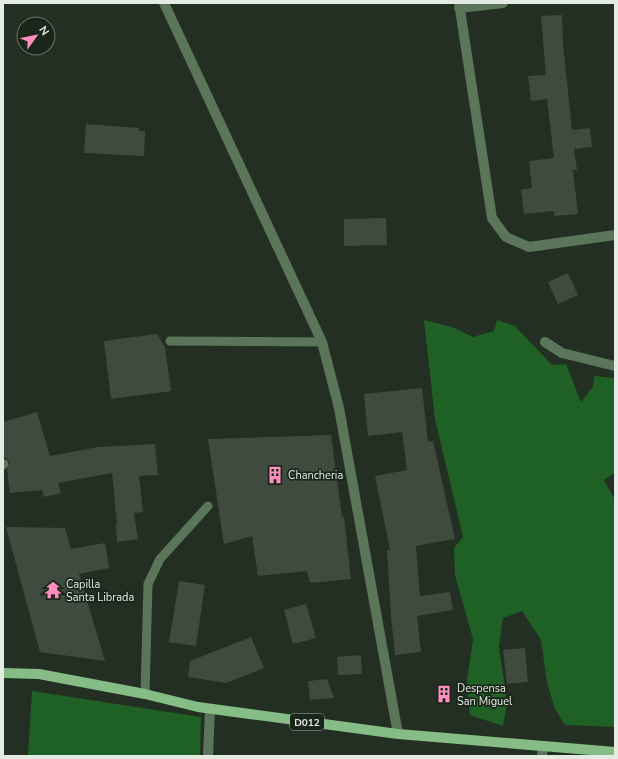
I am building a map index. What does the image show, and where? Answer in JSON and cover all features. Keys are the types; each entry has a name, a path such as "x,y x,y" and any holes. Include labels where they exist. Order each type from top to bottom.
{"main road":[{"name":"D012","path":"3,673 39,674 145,694 168,701 210,709 398,734 543,751 615,752"}],"street":[{"path":"164,3 322,342 340,408 398,734"},
{"path":"503,3 459,6 492,218 506,238 529,247 615,235"},
{"path":"545,342 562,353 615,366"},
{"path":"208,756 210,709"}],"lane":[{"path":"170,341 322,342"},
{"path":"145,694 148,584 160,559 208,506"}],"green space":[{"path":"424,320 452,327 473,337 494,331 497,320 515,326 552,365 566,364 581,402 593,387 594,376 615,378 615,473 604,480 615,500 615,727 565,725 555,709 547,683 541,640 522,611 503,618 499,647 507,703 503,726 470,715 467,680 473,639 455,575 454,548 463,537 435,419"},
{"path":"32,691 201,717 200,756 28,756"}],"building":[{"path":"562,15 563,44 572,130 590,128 592,147 574,149 577,170 573,170 578,214 554,216 554,211 524,214 521,190 532,188 529,161 554,158 547,99 531,101 528,76 546,75 541,16"},
{"path":"86,124 139,128 139,131 145,131 144,156 84,153"},
{"path":"386,218 387,245 344,246 344,219"},
{"path":"568,273 578,295 558,304 548,282"},
{"path":"157,334 165,347 171,391 111,399 104,341"},
{"path":"422,388 428,442 433,441 455,539 416,546 420,596 450,592 453,610 417,616 421,652 395,655 387,550 390,550 375,476 407,470 402,432 368,436 364,394"},
{"path":"37,412 50,456 98,447 155,444 158,475 139,476 143,512 134,513 138,539 117,542 117,524 112,473 58,483 61,493 44,497 42,490 10,493 7,469 10,463 6,458 3,458 3,422"},
{"name":"Chancheria","path":"331,435 342,517 344,517 351,579 310,583 307,571 258,576 252,536 224,544 208,439"},
{"name":"Capilla Santa Librada","path":"6,527 65,528 71,549 105,543 109,568 79,574 105,661 40,652"},
{"path":"179,581 205,585 196,646 169,642"},
{"path":"306,604 316,638 293,644 284,610"},
{"path":"251,637 264,668 226,683 188,677 190,661"},
{"path":"525,648 528,682 507,684 503,650"},
{"path":"361,655 362,674 338,675 337,657"},
{"path":"327,679 334,698 310,700 308,681"}],"place":[{"name":"Chancheria","path":"275,475"},
{"name":"Capilla Santa Librada","path":"53,590"},
{"name":"Despensa San Miguel","path":"444,694"}]}
